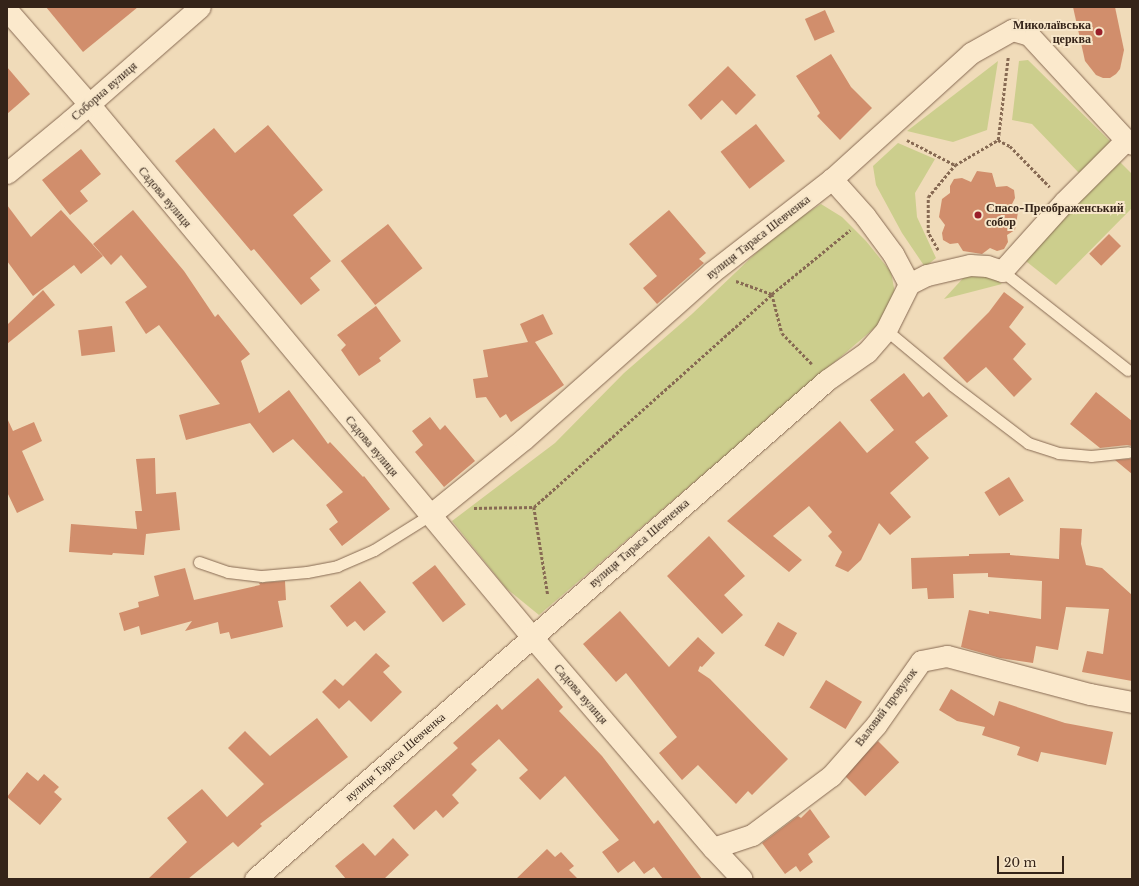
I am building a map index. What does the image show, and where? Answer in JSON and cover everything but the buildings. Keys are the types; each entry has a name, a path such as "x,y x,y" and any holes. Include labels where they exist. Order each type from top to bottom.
{"street":[{"name":"Соборна вулиця","path":"7,173 200,7"},
{"name":"Садова вулиця","path":"7,10 89,104 435,512 532,637 713,848 742,879"},
{"path":"832,178 865,216 893,254 909,284 926,275 970,265 987,266 1002,271 1065,201 1129,142 1029,35 1012,30"},
{"name":"вулиця Тараса Шевченка","path":"435,512 524,439 712,272 832,178 971,53 1012,30"},
{"name":"вулиця Тараса Шевченка","path":"255,879 827,380 867,352 886,330 909,284"},
{"name":"Валовий провулок","path":"713,848 752,835 831,776 876,725 921,661 947,656 1090,694 1132,702"}],"lane":[{"path":"1002,271 1128,370"},
{"path":"886,330 952,385 1028,443 1058,453 1091,456 1128,452"},
{"path":"199,562 228,572 262,576 337,566 374,550 435,512"}],"path":[{"path":"998,140 1012,30"},
{"path":"902,137 955,165"},
{"path":"950,270 928,233 928,197 955,165 998,140"},
{"path":"998,140 1010,146 1065,201"},
{"path":"435,512 534,507 772,294 865,216"},
{"path":"712,272 772,294"},
{"path":"772,294 782,333 827,380"},
{"path":"534,507 552,620"}],"green space":[{"path":"1028,60 1112,143 1079,173 1032,124 1012,120 1019,61"},
{"path":"998,61 987,130 953,142 907,131"},
{"path":"898,143 935,159 915,193 917,217 936,258 925,267 902,233 876,185 873,166"},
{"path":"1120,162 1132,174 1132,208 1056,285 1022,258"},
{"path":"821,204 842,217 866,241 891,272 896,298 885,319 539,615 506,588 452,521 555,443 624,373 692,314 778,232"},
{"path":"966,275 993,277 1002,284 944,299"}],"place":[{"name":"Миколаївська церква","path":"1099,32"},
{"name":"Спасо-Преображенський собор","path":"978,215"}]}
